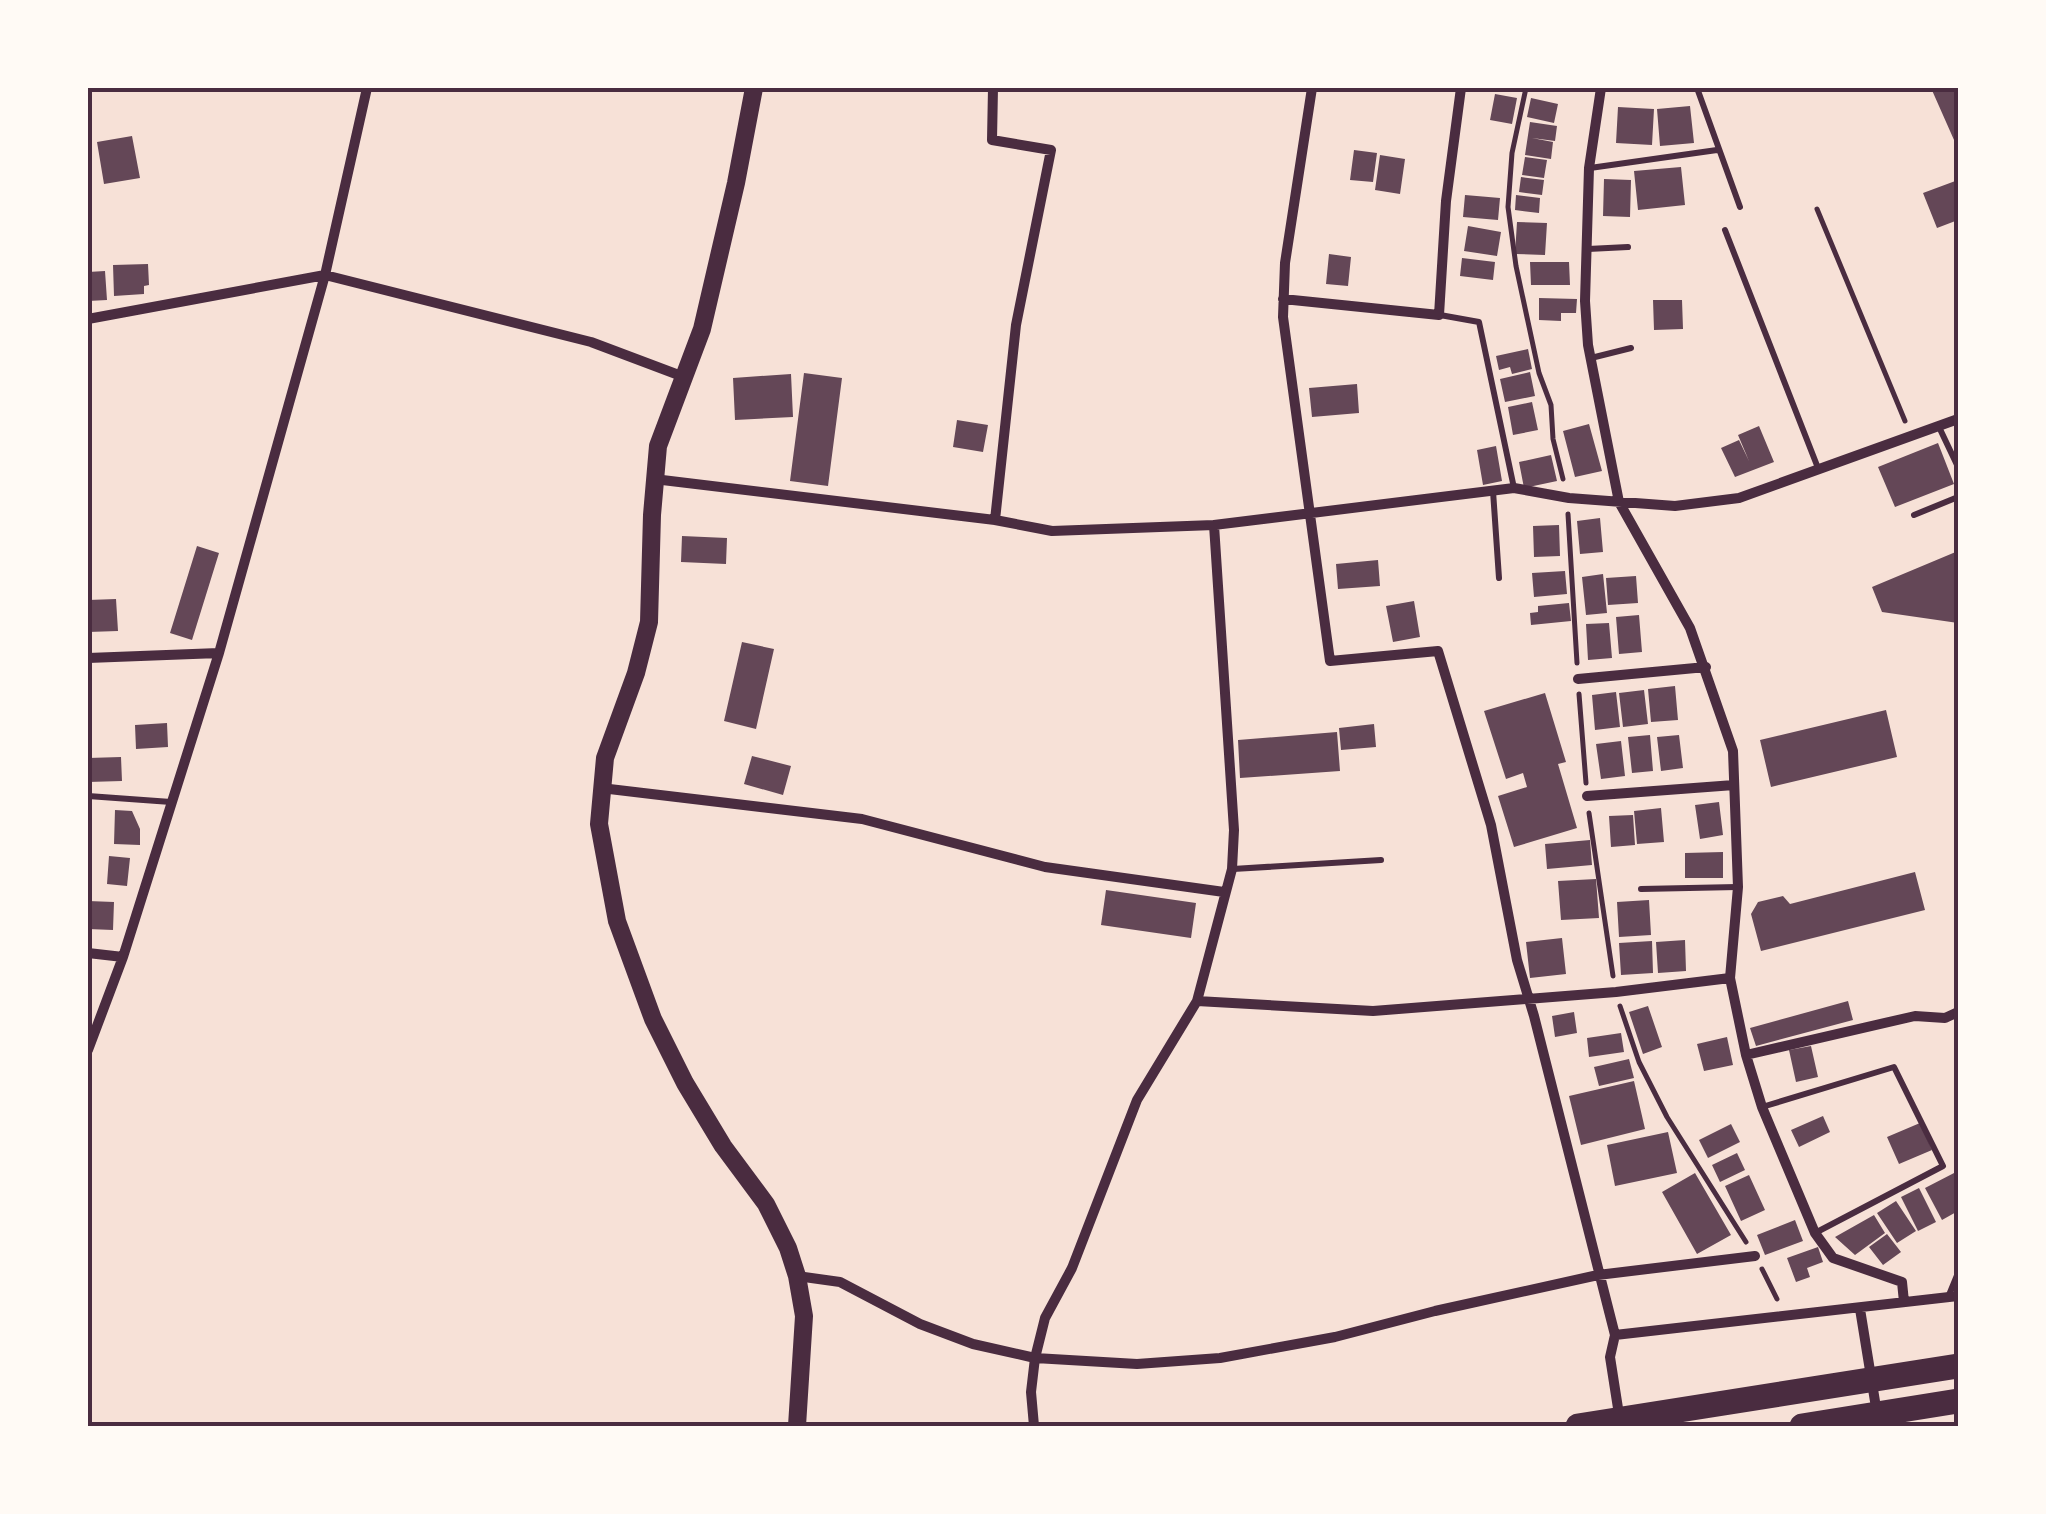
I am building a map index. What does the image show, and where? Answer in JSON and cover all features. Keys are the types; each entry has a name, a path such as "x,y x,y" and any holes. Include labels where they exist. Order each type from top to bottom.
{"highway":[{"path":"1578,1426 1958,1366"},
{"path":"1802,1426 1958,1401"}],"street":[{"path":"88,1050 124,957 219,653 324,275 368,88"},
{"path":"754,88 702,328 658,446 649,622 636,673 605,758 599,824 617,921 640,987 684,1083 766,1204 798,1276 804,1316 798,1426"},
{"path":"993,88 992,140 1051,150 1016,325 995,520"},
{"path":"1312,88 1283,300 1330,661 1438,650 1491,825 1526,998 1548,1068 1615,1335 1610,1356 1621,1426"},
{"path":"1283,300 1438,314 1446,201 1461,88"},
{"path":"1601,88 1589,168 1586,301 1591,358 1620,502 1690,628 1733,751 1738,887 1730,978 1746,1056 1762,1108 1815,1233 1833,1258 1902,1282 1904,1302"},
{"path":"88,318 324,275 591,342 684,377"},
{"path":"654,479 995,520 1052,531 1214,524 1514,488 1569,498 1675,506 1738,498 1958,420"},
{"path":"1034,1426 1031,1392 1044,1318 1072,1268 1136,1100 1197,1001 1232,869 1234,830 1214,524"},
{"path":"88,658 219,653"},
{"path":"1578,679 1706,667"},
{"path":"1587,796 1734,785"},
{"path":"600,788 862,819 1045,867 1224,892"},
{"path":"88,953 124,957"},
{"path":"1197,1001 1372,1011 1616,992 1730,978"},
{"path":"1746,1056 1915,1016 1945,1018 1958,1012"},
{"path":"798,1276 840,1282 949,1336 1035,1358 1137,1364 1220,1358 1335,1337 1598,1274 1755,1256"},
{"path":"1615,1335 1953,1296"},
{"path":"1860,1309 1879,1426"}],"lane":[{"path":"1697,88 1740,207"},
{"path":"1589,168 1717,150"},
{"path":"1725,230 1818,468"},
{"path":"1588,248 1628,248"},
{"path":"1438,314 1479,322 1514,488"},
{"path":"1591,358 1631,348"},
{"path":"1939,427 1958,467"},
{"path":"1493,490 1499,578"},
{"path":"1914,515 1958,496"},
{"path":"88,796 172,802"},
{"path":"1232,869 1381,860"},
{"path":"1641,889 1738,887"},
{"path":"1762,1108 1894,1067 1943,1166 1815,1233"},
{"path":"1953,1296 1958,1273"}],"path":[{"path":"1526,88 1512,152 1508,207 1516,266 1569,498 1568,538 1587,796 1616,992 1639,1062 1667,1117 1755,1256 1778,1302"},
{"path":"1817,209 1912,437"}],"building":[{"path":"1931,88 1958,88 1958,149"},
{"path":"1495,94 1517,98 1512,124 1490,120"},
{"path":"1531,98 1558,104 1554,123 1527,117"},
{"path":"1690,106 1694,143 1660,146 1657,109"},
{"path":"1618,107 1654,109 1652,145 1616,143"},
{"path":"1530,122 1557,126 1555,141 1532,138 1553,142 1551,159 1525,155"},
{"path":"132,136 140,178 104,184 97,142"},
{"path":"1354,150 1377,153 1373,182 1350,180"},
{"path":"1380,155 1405,159 1400,194 1375,190"},
{"path":"1525,157 1547,160 1544,178 1522,175"},
{"path":"1681,167 1685,205 1638,210 1634,171"},
{"path":"1521,177 1544,180 1542,195 1519,192"},
{"path":"1604,179 1631,180 1630,217 1603,216"},
{"path":"1958,180 1958,220 1937,228 1923,193"},
{"path":"1465,195 1500,198 1498,220 1463,217"},
{"path":"1516,195 1540,198 1539,213 1515,210"},
{"path":"1517,222 1547,223 1545,255 1515,254"},
{"path":"1468,226 1501,232 1497,256 1464,251"},
{"path":"1329,254 1351,257 1348,286 1326,284"},
{"path":"1462,258 1495,262 1493,280 1460,276"},
{"path":"1530,262 1569,262 1570,285 1531,285"},
{"path":"148,264 149,285 144,286 144,294 114,296 113,265"},
{"path":"105,271 107,300 88,301 88,272"},
{"path":"1539,298 1577,299 1576,313 1561,313 1561,321 1539,320"},
{"path":"1653,300 1682,300 1683,329 1654,330"},
{"path":"1528,349 1532,369 1512,374 1510,367 1499,370 1496,356"},
{"path":"1530,372 1535,396 1505,402 1500,379"},
{"path":"804,373 842,378 828,486 790,481"},
{"path":"791,374 793,417 735,420 733,378"},
{"path":"1357,384 1359,413 1312,417 1309,388"},
{"path":"1532,402 1538,430 1513,435 1508,407"},
{"path":"957,420 988,425 983,452 953,447"},
{"path":"1589,424 1602,471 1575,477 1563,431"},
{"path":"1759,426 1774,462 1735,477 1721,448 1739,440 1749,461 1738,435"},
{"path":"1938,443 1954,484 1895,507 1878,467"},
{"path":"1496,446 1502,481 1483,485 1477,450"},
{"path":"1551,455 1557,481 1524,488 1519,462"},
{"path":"1600,518 1603,552 1580,554 1577,521"},
{"path":"1559,525 1560,556 1534,557 1533,526"},
{"path":"682,536 727,538 726,564 681,562"},
{"path":"197,546 219,553 192,640 170,633"},
{"path":"1958,551 1958,623 1882,612 1872,587"},
{"path":"1378,560 1380,586 1338,589 1336,564"},
{"path":"1565,571 1567,594 1534,597 1532,573"},
{"path":"1603,574 1607,613 1586,615 1582,577"},
{"path":"1636,576 1638,603 1608,605 1606,578"},
{"path":"116,599 118,631 88,632 88,600"},
{"path":"1414,601 1420,637 1393,642 1386,606"},
{"path":"1569,603 1571,621 1531,625 1530,613 1538,612 1538,606"},
{"path":"1639,615 1642,652 1619,654 1616,617"},
{"path":"1609,623 1612,658 1588,660 1586,624"},
{"path":"742,642 774,649 756,729 724,721"},
{"path":"1675,686 1678,720 1651,722 1648,689"},
{"path":"1644,690 1648,724 1623,727 1619,693"},
{"path":"1616,692 1620,727 1595,730 1592,695"},
{"path":"1545,693 1566,762 1558,764 1577,828 1514,847 1498,796 1527,787 1523,773 1506,779 1484,711"},
{"path":"1886,710 1897,757 1771,787 1760,740"},
{"path":"167,723 168,747 136,749 135,725"},
{"path":"1374,724 1376,747 1341,750 1339,728"},
{"path":"1337,732 1340,771 1240,778 1238,740"},
{"path":"1650,735 1653,771 1632,773 1628,737"},
{"path":"1679,735 1683,768 1661,771 1657,737"},
{"path":"1621,741 1625,776 1601,779 1596,744"},
{"path":"752,756 791,766 783,795 744,784"},
{"path":"121,757 122,781 88,782 88,758"},
{"path":"1719,802 1723,835 1700,839 1695,805"},
{"path":"1661,808 1664,842 1637,844 1634,811"},
{"path":"115,810 132,811 140,829 140,845 114,844"},
{"path":"1633,815 1635,845 1611,847 1609,816"},
{"path":"1590,840 1592,865 1547,869 1545,844"},
{"path":"1723,852 1723,878 1685,878 1685,853"},
{"path":"109,856 130,858 127,886 107,884"},
{"path":"1915,872 1925,910 1761,951 1751,914 1758,902 1783,896 1790,904"},
{"path":"1596,879 1599,918 1561,920 1558,881"},
{"path":"1106,890 1196,903 1191,938 1101,925"},
{"path":"1649,900 1651,935 1619,937 1617,902"},
{"path":"88,901 114,902 113,930 88,929"},
{"path":"1562,938 1566,974 1530,978 1526,942"},
{"path":"1685,940 1686,971 1658,973 1656,942"},
{"path":"1652,941 1653,973 1621,975 1619,943"},
{"path":"1848,1001 1853,1020 1756,1046 1750,1028"},
{"path":"1648,1006 1662,1047 1643,1054 1629,1012"},
{"path":"1574,1012 1577,1033 1555,1037 1552,1016"},
{"path":"1621,1033 1624,1052 1589,1057 1587,1038"},
{"path":"1727,1037 1733,1065 1704,1071 1697,1044"},
{"path":"1811,1046 1818,1077 1796,1082 1789,1050"},
{"path":"1629,1059 1634,1078 1599,1086 1594,1067"},
{"path":"1634,1081 1645,1129 1581,1145 1569,1096"},
{"path":"1823,1116 1830,1132 1799,1147 1791,1130"},
{"path":"1920,1123 1932,1150 1899,1164 1887,1137"},
{"path":"1731,1124 1740,1142 1708,1158 1699,1140"},
{"path":"1668,1132 1677,1173 1615,1186 1607,1145"},
{"path":"1737,1153 1745,1170 1720,1182 1712,1165"},
{"path":"1956,1172 1958,1211 1942,1220 1925,1188"},
{"path":"1695,1173 1731,1235 1697,1254 1662,1192"},
{"path":"1749,1175 1765,1210 1741,1221 1725,1186"},
{"path":"1919,1188 1936,1222 1918,1231 1901,1197"},
{"path":"1896,1201 1916,1231 1897,1243 1877,1213"},
{"path":"1874,1215 1885,1233 1855,1255 1835,1237"},
{"path":"1795,1220 1803,1241 1765,1255 1757,1235"},
{"path":"1887,1234 1901,1252 1883,1265 1869,1247"},
{"path":"1818,1247 1823,1262 1807,1268 1810,1277 1796,1282 1787,1258"}]}
